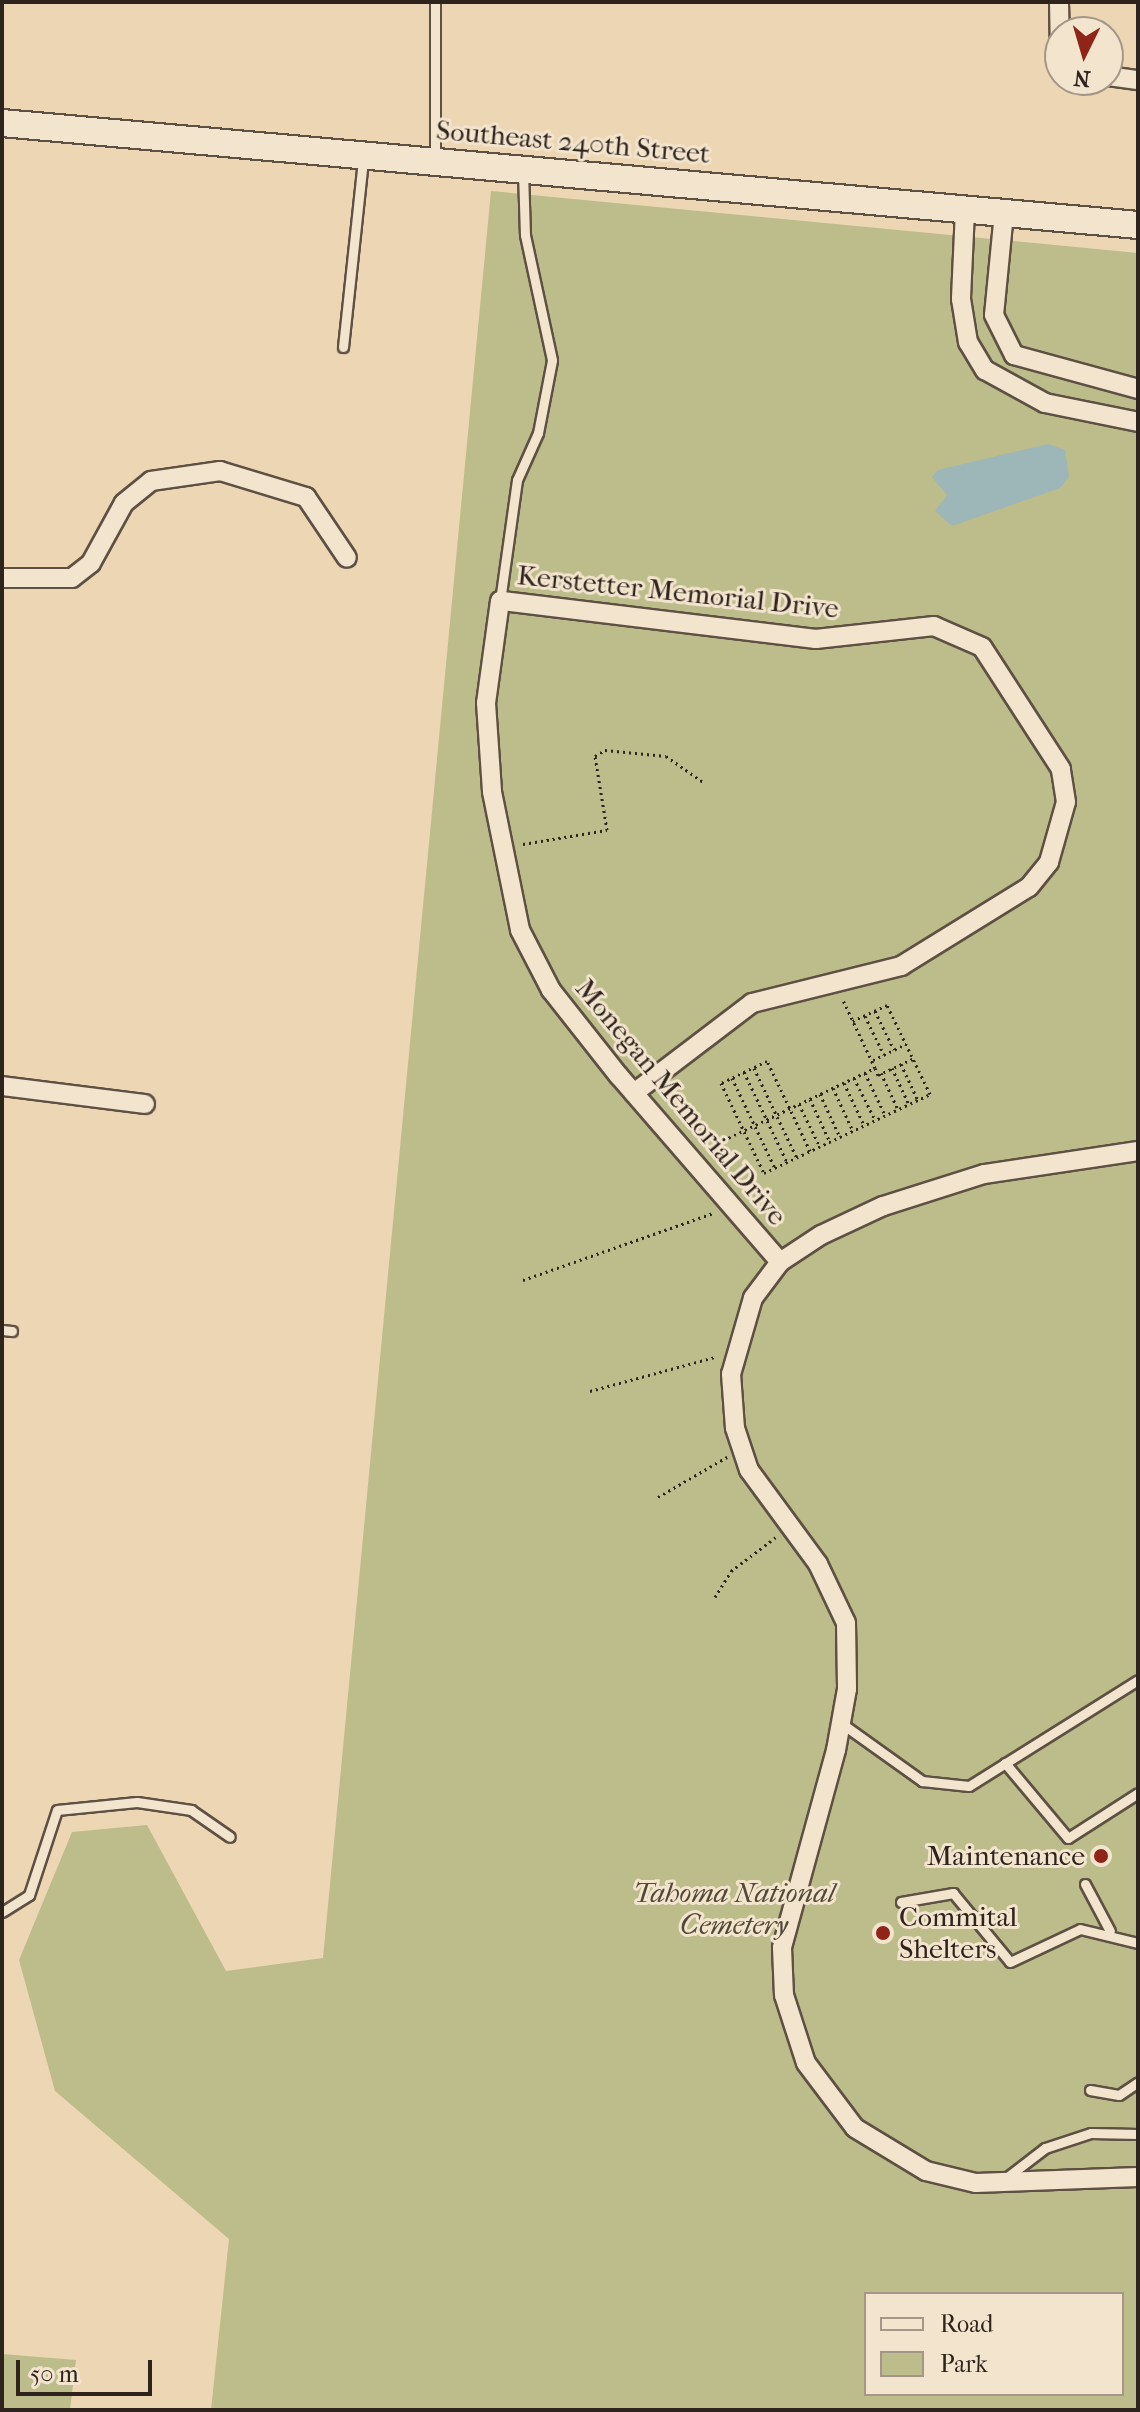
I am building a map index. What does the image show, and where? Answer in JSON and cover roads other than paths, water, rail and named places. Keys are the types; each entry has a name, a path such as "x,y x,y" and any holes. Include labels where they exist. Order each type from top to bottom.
{"main road":[{"name":"Southeast 240th Street","path":"2,123 1138,225"}],"street":[{"path":"965,210 961,276 968,342 985,370 1045,403 1129,420 1132,388 1014,355 994,315 1004,213"},
{"path":"961,276 997,281"},
{"path":"2,578 72,578 91,563 124,503 151,481 207,472 260,479 306,497 347,558"},
{"name":"Monegan Memorial Drive","path":"500,601 486,703 499,848 520,930 551,990 634,1093 780,1262"},
{"name":"Kerstetter Memorial Drive","path":"500,601 816,639 934,626 982,647 1061,769 1066,802 1049,862 1029,887 901,966 752,1003 634,1093"},
{"path":"2,1086 145,1104"},
{"path":"1138,1151 984,1174 883,1206 780,1262 753,1298 735,1354 735,1428 742,1450 788,1528 818,1564 846,1623 841,1723 782,1948 792,2025 806,2063 855,2128 926,2171 1000,2183 1138,2177"}],"lane":[{"path":"435,2 435,162"},
{"path":"343,347 364,156"},
{"path":"500,601 517,480 538,433 552,360 525,235 523,170"},
{"path":"841,1723 922,1781 969,1786 1138,1680"},
{"path":"1005,1763 1068,1838 1138,1793"},
{"path":"2,1912 29,1895 57,1810 137,1802 191,1810 230,1837"},
{"path":"1085,1884 1110,1931"},
{"path":"901,1902 953,1893 1010,1962 1080,1929 1110,1931 1138,1943"},
{"path":"1090,2090 1119,2095 1138,2082"},
{"path":"1000,2183 1045,2148 1091,2133 1138,2134"}],"water":[{"path":"1048,444 1065,450 1069,477 1060,488 952,526 935,511 947,495 932,477 938,470"}],"place":[{"name":"Maintenance","path":"1101,1856"},
{"name":"Commital Shelters","path":"883,1933"}],"park label":[{"name":"Tahoma National Cemetery","path":"734,1909"}]}
